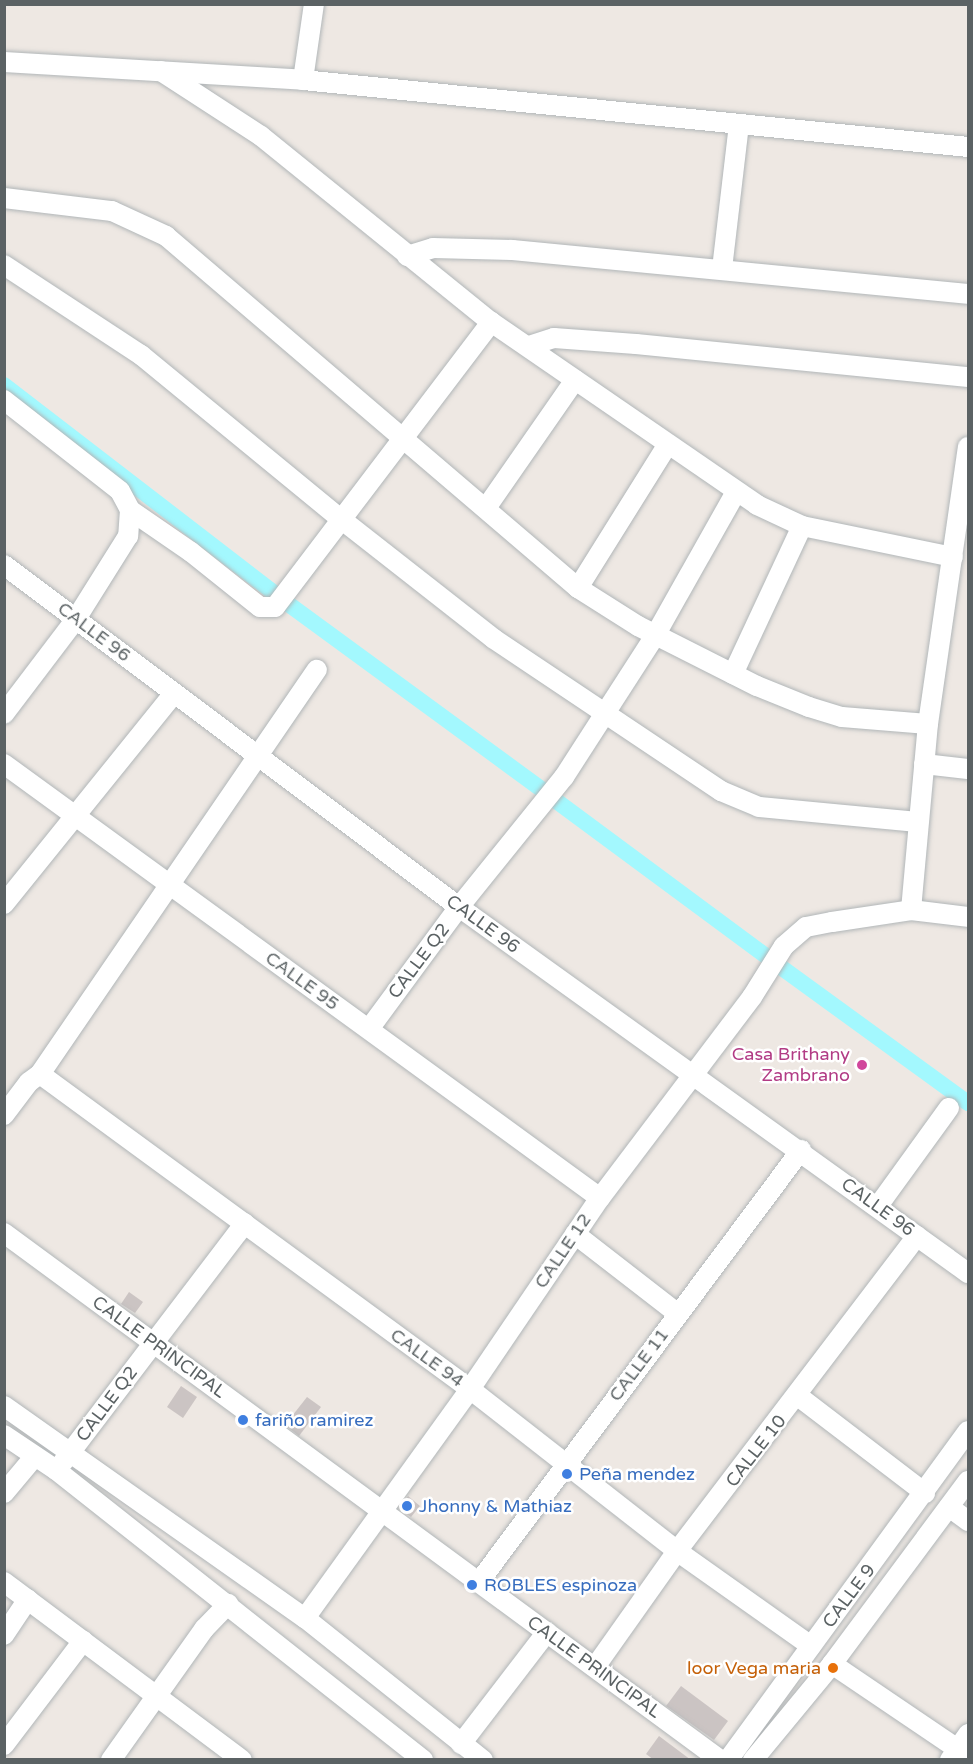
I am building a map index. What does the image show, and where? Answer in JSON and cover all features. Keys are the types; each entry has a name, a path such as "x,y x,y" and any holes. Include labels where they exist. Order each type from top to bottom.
{"street":[{"path":"303,80 314,4"},
{"path":"4,62 303,80 969,147"},
{"path":"159,70 261,136 491,322 530,346 666,447 736,492 802,526 953,557"},
{"path":"722,269 739,125"},
{"path":"4,198 112,211 166,236 578,588 656,634 733,674 842,717 928,724"},
{"path":"407,256 433,248 512,250 969,294"},
{"path":"4,265 141,355 340,519 494,639 721,790 759,807 918,822"},
{"path":"4,400 120,491 130,510 267,609 275,608 491,322"},
{"path":"530,346 554,338 969,377"},
{"path":"486,508 575,380"},
{"path":"578,588 666,447"},
{"path":"911,910 928,724 969,447"},
{"name":"CALLE Q2","path":"369,1029 459,907 564,777 656,634 736,492"},
{"path":"4,714 76,619 128,536 130,510"},
{"path":"733,674 802,526"},
{"name":"CALLE 96","path":"4,565 459,907 694,1078 801,1150 969,1273"},
{"path":"4,1115 29,1082 40,1074 170,882 260,757 317,670"},
{"path":"4,904 174,693"},
{"name":"CALLE 95","path":"4,764 73,816 170,882 600,1198"},
{"path":"924,764 969,769"},
{"name":"CALLE 12","path":"305,1618 470,1389 600,1198 694,1078 752,998 784,946 806,927 911,910 969,916"},
{"name":"CALLE 94","path":"40,1074 470,1389 677,1551 812,1646"},
{"path":"878,1206 949,1108"},
{"name":"CALLE 11","path":"479,1582 566,1462 801,1150"},
{"name":"CALLE Q2","path":"56,1470 245,1223"},
{"name":"CALLE PRINCIPAL","path":"4,1233 720,1760"},
{"path":"576,1234 678,1314"},
{"name":"CALLE 10","path":"595,1667 677,1551 798,1396 917,1236"},
{"path":"798,1396 926,1493"},
{"path":"4,1406 305,1618 483,1760"},
{"name":"CALLE 9","path":"728,1760 926,1493 969,1431"},
{"path":"4,1435 56,1470 228,1604 418,1758"},
{"path":"4,1493 35,1456"},
{"name":"CALLE 9","path":"753,1760 832,1664 969,1481"},
{"path":"949,1507 969,1521"},
{"path":"4,1582 158,1697 218,1752 242,1760"},
{"path":"4,1635 28,1599"},
{"path":"111,1760 158,1697 204,1629 228,1604"},
{"path":"461,1744 547,1632"},
{"path":"4,1745 83,1641"},
{"path":"832,1664 961,1749"}],"building":[{"path":"129,1292 143,1302 135,1313 121,1304"},
{"path":"181,1386 197,1397 183,1418 167,1407"},
{"path":"307,1397 321,1407 299,1436 285,1425"},
{"name":"Jhonny & Mathiaz","path":"408,1496 420,1506 411,1517 399,1509"},
{"path":"681,1686 728,1721 714,1740 666,1706"},
{"path":"659,1736 691,1760 654,1760 646,1754"}],"waterway":[{"path":"4,385 273,592"},
{"path":"287,603 545,792"},
{"path":"551,797 770,959"},
{"path":"778,965 968,1103"}],"place":[{"name":"Casa Brithany Zambrano","path":"862,1065"},
{"name":"fariño ramirez","path":"243,1420"},
{"name":"Peña mendez","path":"567,1474"},
{"name":"Jhonny & Mathiaz","path":"407,1506"},
{"name":"ROBLES espinoza","path":"472,1585"},
{"name":"loor Vega maria","path":"833,1668"}]}
